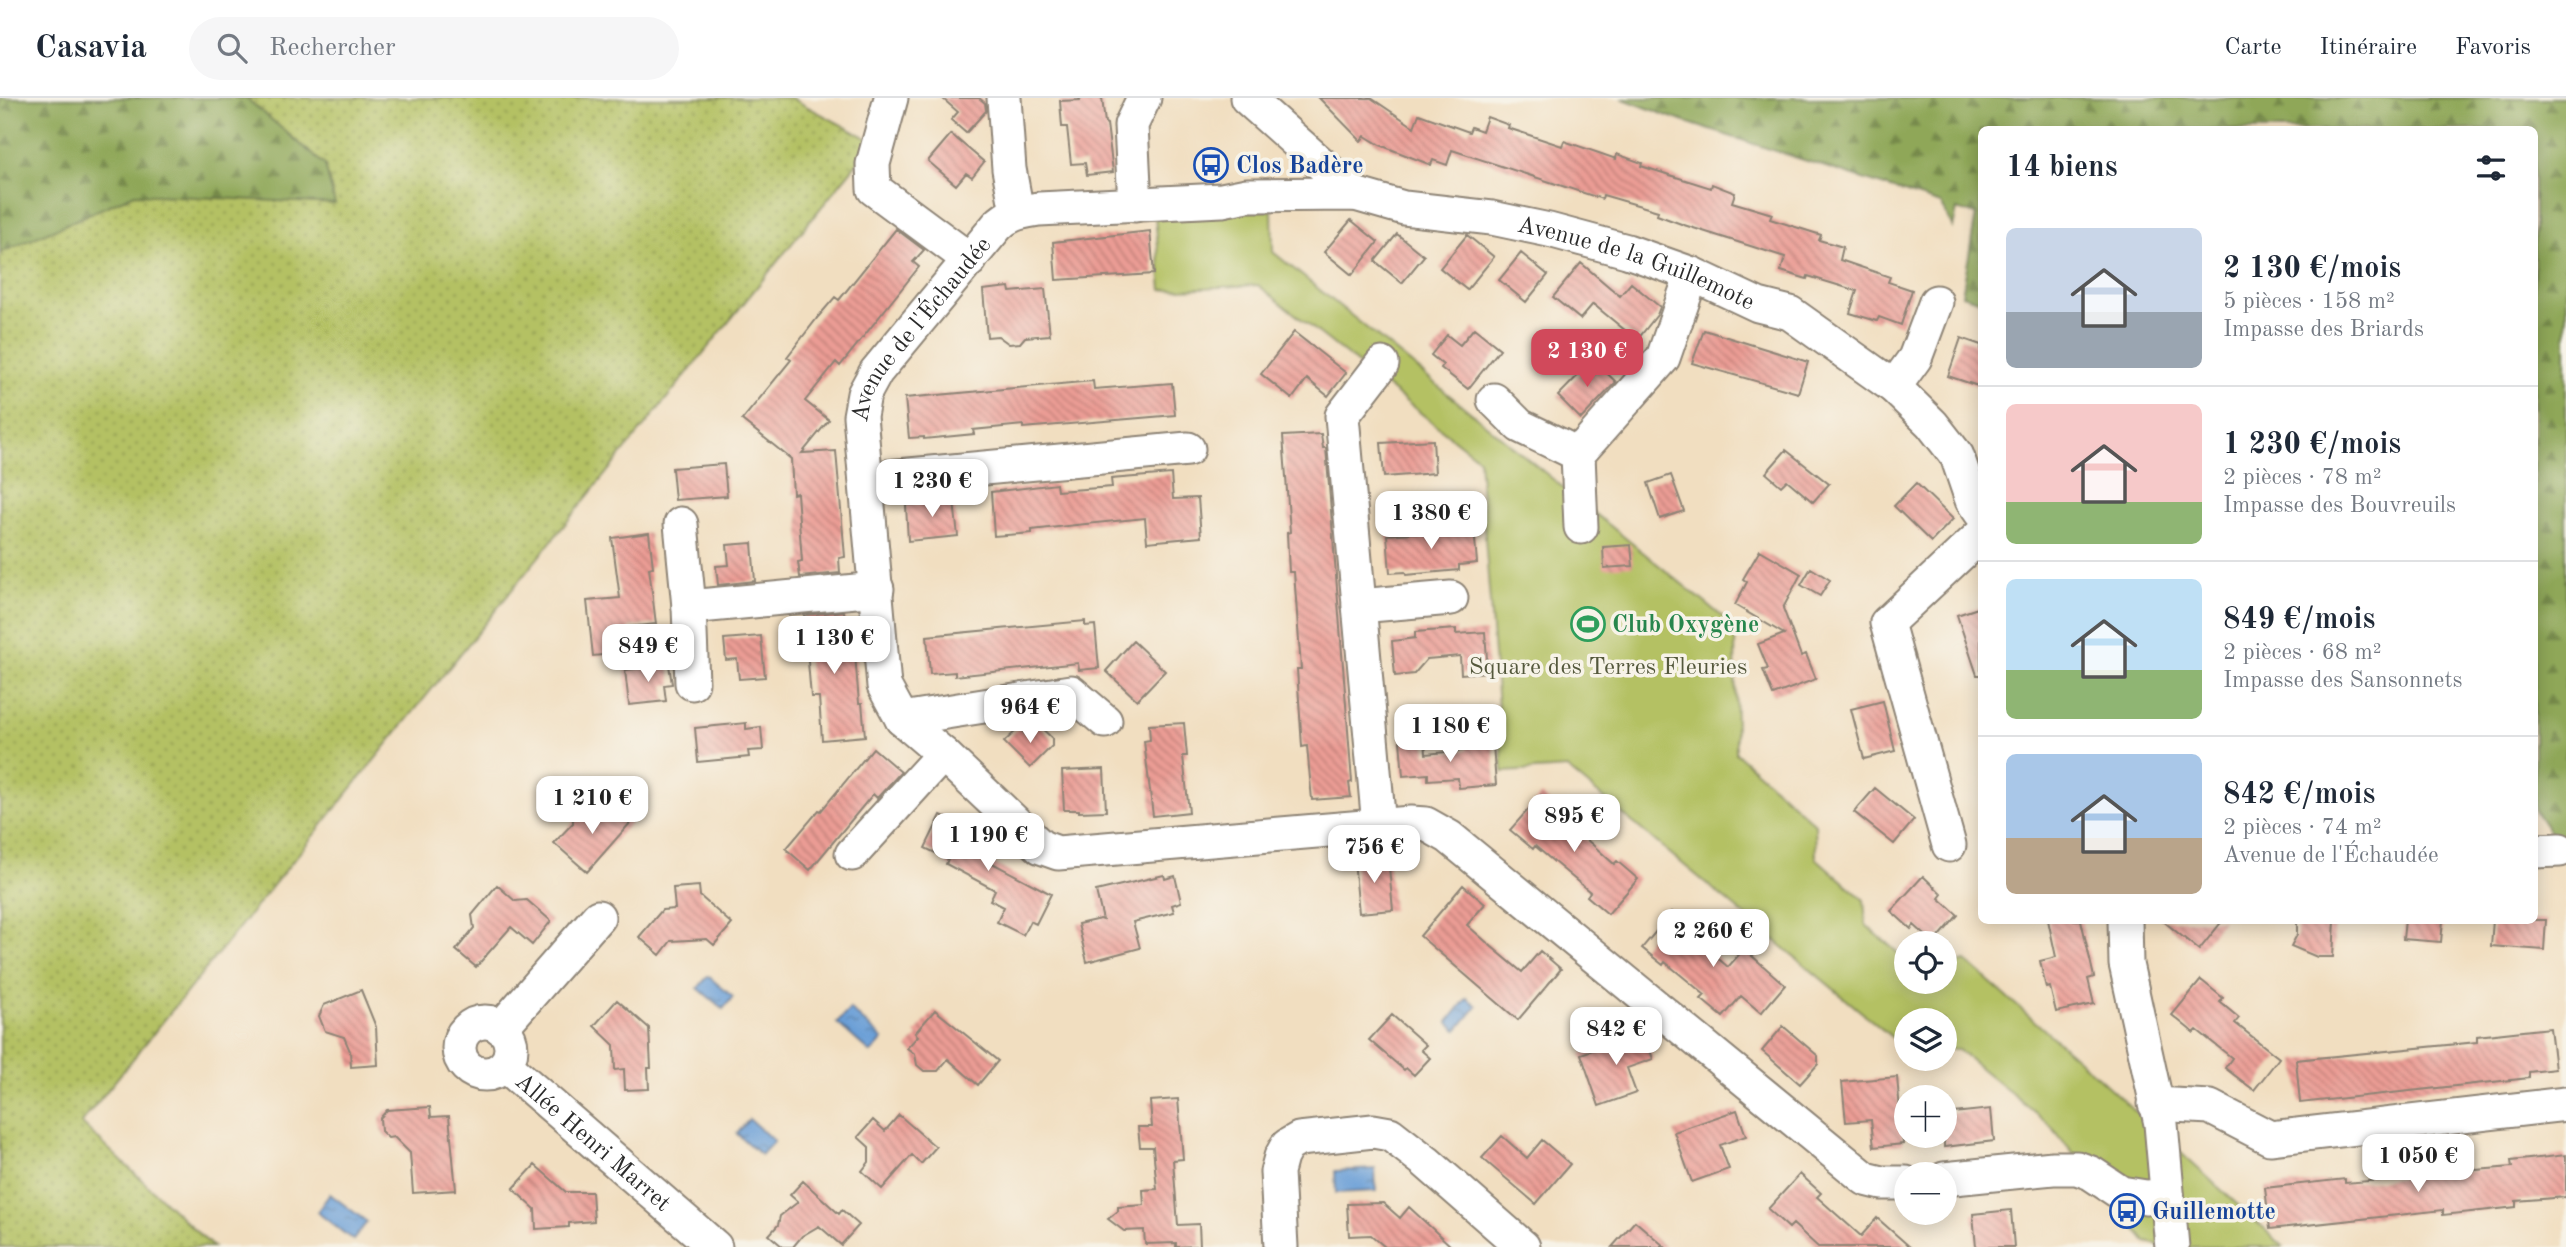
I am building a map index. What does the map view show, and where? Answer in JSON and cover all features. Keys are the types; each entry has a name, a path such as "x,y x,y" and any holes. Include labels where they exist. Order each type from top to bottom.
{"street":[{"path":"891,98 873,164 874,189 970,260"},
{"path":"1004,98 1009,169 1017,212"},
{"path":"1135,205 1131,125 1144,98"},
{"path":"1247,98 1355,194"},
{"name":"Avenue de la Guillemote","path":"1200,201 1247,195 1355,194 1404,208 1492,219 1549,230 1627,251 1692,274 1758,305 1790,313 1894,387 1932,424 1957,456 1972,500 1978,509"},
{"name":"Avenue de l'Échaudée","path":"1200,201 1039,209 1017,212 1005,218 876,372 863,394 860,416 884,686 902,719 943,754 1041,848 1058,853 1426,824 1449,837 1866,1179 1894,1183"},
{"path":"1581,527 1578,454 1663,358 1692,274"},
{"path":"1894,387 1915,358 1936,302"},
{"path":"1379,826 1342,416 1382,364"},
{"path":"1494,400 1520,426 1578,454"},
{"path":"866,479 1188,449"},
{"path":"681,524 689,607 692,683"},
{"path":"1949,845 1887,623 1978,538"},
{"path":"689,607 877,589"},
{"path":"1359,606 1451,598"},
{"path":"902,719 1071,692 1105,721"},
{"path":"852,854 943,754"},
{"path":"501,1028 598,917"},
{"path":"2125,924 2126,964 2161,1124 2172,1247"},
{"name":"Allée Henri Marret","path":"480,1021 496,1023 508,1034 511,1050 505,1065 493,1073 479,1074 467,1067 460,1055 459,1042 466,1029 480,1021"},
{"name":"Allée Henri Marret","path":"505,1065 715,1247"},
{"path":"2155,1104 2210,1107 2270,1138 2566,1104"},
{"path":"1281,1247 1277,1172 1287,1146 1299,1139 1373,1131 1390,1134 1523,1247"},
{"path":"1957,1178 2077,1168 2091,1173 2121,1193 2146,1197 2167,1196"}],"green space":[{"path":"0,98 791,98 874,142 81,1123 213,1247 0,1247"},
{"path":"0,98 246,98 325,165 335,204 135,194 0,253"},
{"path":"1621,98 2566,98 2566,857 2538,815 2538,126 1978,126 1978,300 1962,295 1976,215 1957,209 1953,228 1941,204 1676,119"},
{"name":"Square des Terres Fleuries","path":"1272,210 1273,252 1735,627 1736,753 1815,824 1816,858 1864,900 1866,925 1894,950 1894,994 1957,994 1957,963 1966,961 2284,1247 2169,1247 2146,1242 2049,1124 1957,1049 1957,1008 1894,1008 1894,1039 1567,768 1503,772 1479,459 1258,285 1162,290 1155,216"}],"water":[{"path":"708,976 733,997 723,1009 698,988"},
{"path":"1467,998 1477,1006 1457,1030 1448,1022"},
{"path":"850,1009 883,1039 871,1053 837,1023"},
{"path":"749,1119 774,1141 761,1155 737,1134"},
{"path":"1375,1169 1376,1191 1336,1193 1335,1171"},
{"path":"330,1194 367,1222 353,1240 317,1212"}],"building":[{"path":"942,98 979,98 985,103 986,111 966,133 951,120 958,112"},
{"path":"1079,98 1102,98 1113,172 1087,175 1085,163 1071,164 1067,127 1062,127 1060,101 1080,100"},
{"path":"1319,98 1371,98 1414,127 1419,114 1469,132 1471,127 1482,131 1487,117 1509,125 1508,128 1562,146 1564,141 1616,159 1617,154 1642,163 1641,166 1711,188 1712,184 1735,193 1732,202 1772,214 1770,219 1821,235 1819,240 1843,247 1840,260 1890,277 1888,282 1912,290 1901,325 1879,317 1877,321 1850,313 1857,291 1781,271 1785,257 1684,225 1657,215 1658,211 1603,195 1602,199 1452,150 1447,165 1433,160 1431,165 1380,145 1365,136 1361,141"},
{"path":"951,134 984,162 972,177 966,173 956,185 928,161"},
{"path":"1351,220 1378,242 1352,275 1324,252"},
{"path":"896,229 924,250 913,262 919,267 840,366 836,362 805,401 829,420 802,453 836,451 845,557 839,558 840,573 800,577 798,562 802,561 797,493 793,494 791,459 742,420 791,360 787,357 818,317 835,297 839,300"},
{"path":"1150,231 1154,274 1056,280 1053,242"},
{"path":"1397,234 1424,256 1402,283 1375,261"},
{"path":"1467,235 1494,257 1467,290 1440,268"},
{"path":"1521,253 1548,275 1526,302 1499,280"},
{"path":"1581,263 1620,296 1631,283 1660,307 1657,315 1637,340 1593,304 1580,319 1553,297"},
{"path":"1009,287 1010,292 1045,289 1050,335 1025,337 1020,343 1009,344 998,336 987,337 983,290"},
{"path":"1474,328 1500,349 1468,389 1441,368 1443,365 1431,355 1447,335 1460,345"},
{"path":"1704,330 1808,362 1798,393 1692,363"},
{"path":"1294,332 1346,373 1328,396 1307,379 1292,399 1261,374"},
{"path":"1961,338 1978,344 1978,386 1948,376"},
{"path":"1593,360 1616,382 1581,419 1558,396"},
{"path":"1093,381 1094,389 1172,383 1175,415 1023,428 1023,425 973,430 974,434 909,438 905,398"},
{"path":"1321,434 1323,448 1326,448 1352,782 1349,783 1351,797 1312,800 1307,746 1302,747 1297,669 1301,669 1294,572 1289,572 1287,533 1290,532 1283,436"},
{"path":"1433,440 1435,473 1384,477 1381,443"},
{"path":"1786,450 1829,484 1813,502 1787,480 1781,486 1766,473"},
{"path":"724,464 727,496 675,500 672,468"},
{"path":"1171,474 1173,499 1198,498 1201,537 1147,542 1145,518 994,536 991,492 1056,484 1057,491 1112,487 1111,479"},
{"path":"1671,475 1684,511 1660,519 1648,483"},
{"path":"1916,483 1953,519 1931,542 1894,506"},
{"path":"953,494 958,536 908,541 906,505 930,503 929,496"},
{"path":"1474,528 1477,563 1459,565 1459,570 1406,575 1405,572 1390,573 1387,535"},
{"path":"649,533 653,567 649,568 656,624 629,627 632,652 593,656 587,601 620,598 612,538"},
{"path":"752,543 755,581 718,585 716,566 729,565 727,545"},
{"path":"1631,545 1633,566 1604,568 1603,547"},
{"path":"1760,550 1801,574 1783,608 1801,656 1806,654 1816,679 1773,695 1763,670 1768,669 1758,644 1784,634 1735,605 1747,582 1743,579"},
{"path":"1811,568 1830,580 1820,596 1801,585"},
{"path":"1978,608 1978,675 1977,675 1957,615"},
{"path":"844,611 848,643 854,643 865,736 822,740 819,697 811,697 804,615"},
{"path":"1085,621 1085,626 1095,625 1099,668 1079,670 1078,663 955,676 955,672 930,674 927,636"},
{"path":"1456,629 1456,634 1485,632 1488,672 1461,674 1460,656 1427,659 1414,674 1395,676 1392,641 1415,638 1415,632"},
{"path":"761,636 765,677 739,679 737,659 726,660 724,639"},
{"path":"1133,641 1165,671 1137,700 1106,671"},
{"path":"669,665 672,684 664,685 666,701 629,705 625,670"},
{"path":"1883,701 1895,751 1864,759 1851,709"},
{"path":"746,723 746,729 761,727 763,750 748,751 749,757 698,762 695,728"},
{"path":"1184,723 1187,756 1183,756 1189,812 1153,816 1144,741 1150,740 1149,725"},
{"path":"1038,725 1052,738 1052,746 1030,768 1004,742 1019,728 1028,736"},
{"path":"1425,739 1426,754 1493,744 1496,785 1459,788 1458,778 1428,780 1428,774 1403,776 1400,741"},
{"path":"873,748 901,772 877,798 873,794 810,870 786,849"},
{"path":"1104,769 1106,811 1064,810 1062,771"},
{"path":"1875,788 1914,820 1894,844 1854,812"},
{"path":"1541,795 1563,814 1560,817 1614,864 1617,861 1638,879 1608,914 1587,896 1590,892 1535,846 1533,849 1510,830"},
{"path":"612,805 631,822 587,872 554,843 573,823 573,817 579,810 589,809 600,819"},
{"path":"941,815 990,835 979,856 1051,894 1036,924 1030,921 1023,935 997,922 1004,907 990,900 995,890 946,864 948,859 925,848"},
{"path":"1388,857 1393,910 1359,913 1354,860"},
{"path":"1164,875 1165,879 1175,876 1181,902 1172,905 1174,912 1133,922 1140,948 1087,962 1078,924 1103,920 1096,891"},
{"path":"1923,876 1942,894 1939,898 1958,915 1944,931 1921,931 1914,925 1911,929 1891,911"},
{"path":"497,885 515,901 527,900 551,921 532,945 511,927 476,967 456,950 474,928 472,915"},
{"path":"1463,885 1485,904 1467,925 1492,947 1522,972 1540,951 1561,969 1518,1020 1420,936"},
{"path":"699,886 700,896 732,924 714,945 707,939 671,941 660,955 639,937 662,910 675,909 673,888"},
{"path":"1672,912 1693,930 1690,934 1728,967 1744,949 1785,985 1761,1013 1741,996 1723,1017 1701,999 1705,995 1665,962 1663,965 1642,948"},
{"path":"2538,920 2546,920 2544,950 2491,946 2493,924 2538,924"},
{"path":"2049,924 2082,924 2094,977 2088,979 2094,1004 2056,1012 2050,987 2046,988 2040,961 2056,957"},
{"path":"2167,924 2220,924 2199,950"},
{"path":"2297,924 2335,924 2333,957 2317,957 2291,946 2297,935"},
{"path":"2405,924 2443,924 2441,942 2403,939"},
{"path":"2201,980 2223,998 2220,1002 2239,1018 2235,1023 2279,1058 2254,1090 2225,1068 2232,1058 2197,1030 2194,1033 2172,1015"},
{"path":"361,990 376,1027 378,1065 351,1067 350,1051 344,1037 325,1031 319,1016 324,1005"},
{"path":"617,1000 649,1028 649,1089 625,1090 624,1069 615,1070 614,1045 594,1026"},
{"path":"935,1010 998,1061 978,1085 948,1059 938,1071 924,1071 917,1065 915,1054 907,1048 918,1036 915,1033"},
{"path":"1392,1015 1426,1045 1421,1050 1430,1058 1414,1075 1406,1068 1404,1070 1369,1040"},
{"path":"1783,1026 1818,1056 1818,1064 1800,1084 1762,1051"},
{"path":"2550,1028 2555,1069 2529,1072 2529,1078 2300,1103 2296,1060 2477,1042 2477,1036"},
{"path":"1643,1032 1653,1059 1627,1068 1636,1093 1599,1106 1581,1054"},
{"path":"1897,1077 1898,1085 1894,1085 1894,1145 1874,1147 1871,1120 1846,1122 1842,1082"},
{"path":"1178,1099 1183,1159 1173,1160 1178,1225 1199,1224 1200,1246 1176,1247 1176,1243 1145,1244 1144,1230 1124,1231 1108,1219 1118,1211 1118,1207 1144,1205 1143,1190 1157,1189 1153,1147 1140,1147 1138,1127 1152,1127 1150,1101"},
{"path":"430,1107 431,1117 449,1116 456,1190 413,1193 410,1153 394,1137 388,1138 381,1131 380,1118 387,1110"},
{"path":"1991,1109 1994,1141 1957,1145 1957,1113"},
{"path":"1737,1110 1746,1136 1720,1145 1729,1169 1692,1182 1674,1132"},
{"path":"899,1115 936,1147 921,1164 912,1155 882,1189 862,1171 869,1162 869,1147 858,1137 873,1120 885,1131"},
{"path":"1502,1136 1527,1158 1542,1140 1570,1164 1536,1204 1482,1158"},
{"path":"2566,1155 2566,1197 2516,1201 2516,1207 2471,1212 2443,1215 2443,1210 2270,1229 2265,1188 2345,1179 2345,1183 2406,1178 2405,1172 2439,1169 2440,1173 2512,1167 2511,1161"},
{"path":"535,1165 566,1192 592,1192 594,1221 569,1223 569,1227 536,1229 535,1209 513,1189"},
{"path":"1800,1174 1821,1193 1817,1197 1861,1236 1877,1218 1910,1247 1818,1247 1793,1224 1789,1228 1768,1209"},
{"path":"803,1181 839,1214 842,1210 859,1225 841,1245 819,1226 802,1236 793,1247 783,1247 769,1235 778,1225 780,1216 798,1202 790,1195"},
{"path":"1383,1203 1400,1218 1409,1207 1452,1247 1385,1247 1371,1235 1349,1236 1347,1204"},
{"path":"2011,1210 2014,1247 1976,1247 1973,1214"},
{"path":"1635,1221 1665,1247 1612,1247"}],"place":[{"name":"Clos Badère","path":"1211,165"},
{"name":"Club Oxygène","path":"1588,624"},
{"name":"Guillemotte","path":"2127,1211"}]}
